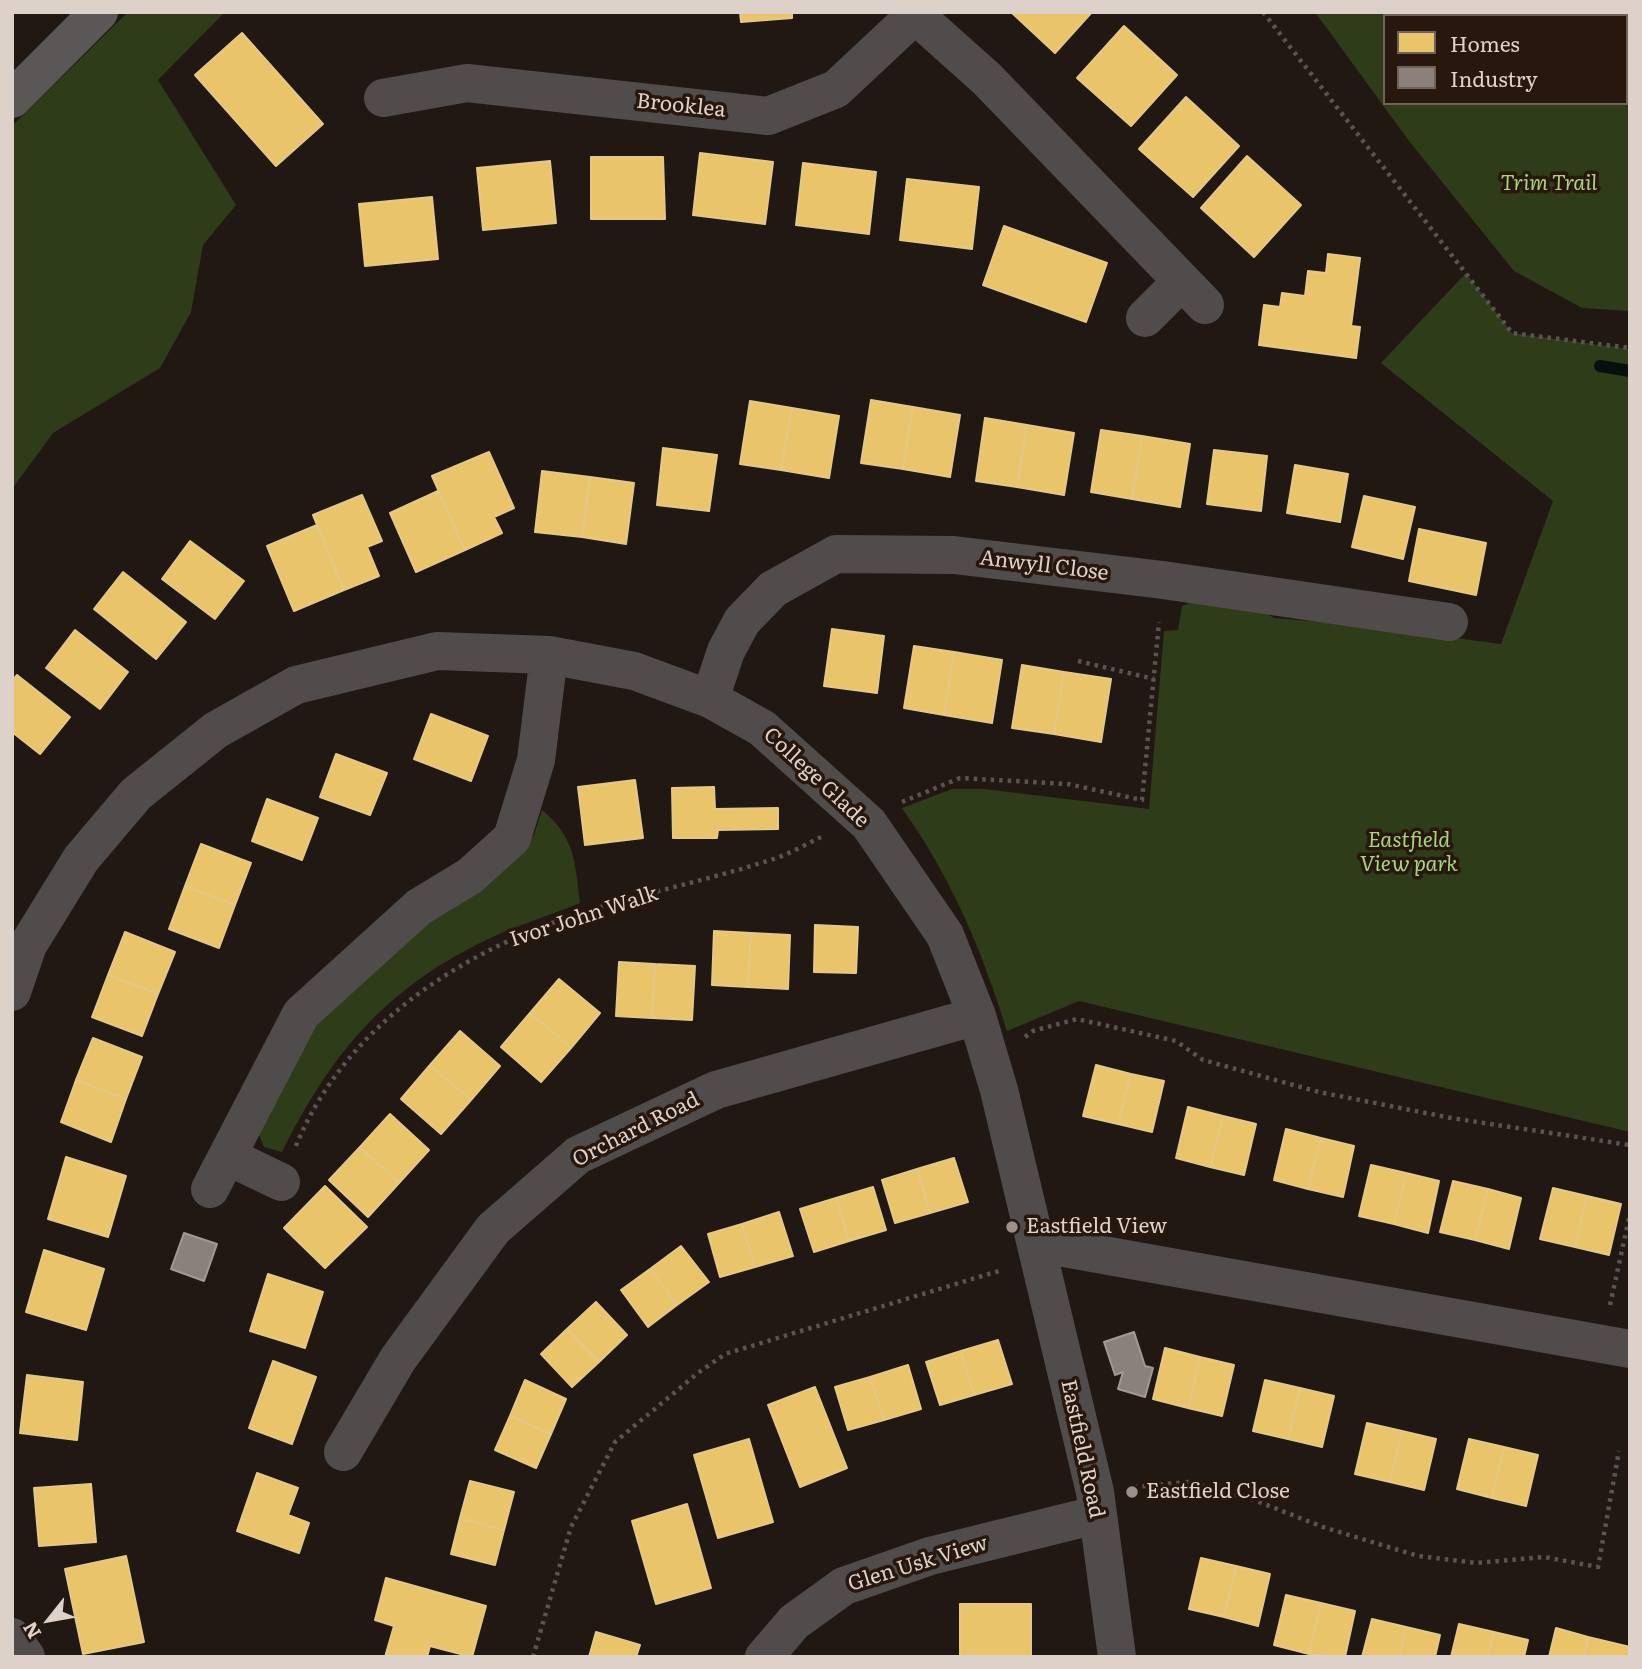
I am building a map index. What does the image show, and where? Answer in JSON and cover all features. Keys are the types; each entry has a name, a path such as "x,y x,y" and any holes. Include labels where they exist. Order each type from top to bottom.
{"main road":[{"path":"12,99 99,12"}],"street":[{"name":"Brooklea","path":"405,105 467,83 768,116 836,89 914,13 987,79 1194,293 1145,318"},
{"name":"Anwyll Close","path":"710,699 726,651 742,621 773,589 836,554 954,555 1163,580 1449,622"},
{"name":"College Glade","path":"12,992 28,945 81,859 136,794 216,730 296,685 437,651 549,655 634,671 710,699 762,728 862,818 945,936 977,1016 991,1061 1038,1251"},
{"path":"281,1182 218,1172 301,1014 419,907 470,876 512,838 536,760 549,655"},
{"name":"Orchard Road","path":"343,1452 398,1359 492,1229 578,1155 716,1090 977,1016"},
{"path":"1038,1251 1616,1346"},
{"name":"Eastfield Road","path":"1038,1251 1096,1503 1117,1657"},
{"name":"Glen Usk View","path":"764,1657 794,1622 844,1586 1096,1503"},
{"path":"12,1637 26,1657"}],"path":[{"path":"1263,12 1512,333 1630,348"},
{"path":"1078,661 1154,679 1163,580"},
{"name":"Ivor John Walk","path":"281,1182 302,1131 340,1067 387,1019 446,972 503,943 567,917 773,860 862,818 960,778 1068,784 1142,800 1154,679"},
{"path":"991,1061 1033,1031 1077,1019 1175,1041 1203,1060 1319,1093 1451,1118 1630,1145"},
{"path":"1616,1346 1630,1214"},
{"path":"533,1657 571,1527 615,1442 698,1373 725,1354 1038,1251"},
{"path":"1096,1503 1188,1482 1254,1500 1323,1527 1418,1556 1477,1563 1544,1557 1598,1567 1619,1451"}],"green space":[{"path":"128,12 225,12 158,80 236,205 203,245 191,312 160,368 53,433 12,489 12,126"},
{"name":"Trim Trail","path":"1315,12 1617,12 1383,14 1383,105 1628,105 1628,43 1630,311 1582,308 1514,271 1409,141"},
{"name":"Eastfield View park","path":"1466,273 1512,333 1630,349 1630,1132 1079,1001 1007,1031 987,971 964,915 936,861 902,808 952,789 984,789 1149,809 1164,631 1178,630 1182,606 1197,600 1254,606 1274,618 1366,626 1501,644 1553,501 1381,363"},
{"path":"542,810 561,830 572,851 580,903 488,939 442,964 412,985 385,1007 339,1058 300,1118 282,1152 264,1147 257,1130 300,1043 354,984 429,919 509,863 534,835"}],"building: Homes":[{"path":"740,12 792,12 792,18 741,22"},
{"path":"1011,12 1092,12 1055,53"},
{"path":"1124,26 1177,75 1131,126 1077,78"},
{"path":"242,33 323,124 276,166 195,75"},
{"path":"1186,97 1239,146 1193,197 1139,149"},
{"path":"700,153 773,162 765,224 693,215"},
{"path":"1247,156 1301,205 1254,257 1201,208"},
{"path":"591,157 663,157 665,219 591,219"},
{"path":"550,161 556,223 483,230 477,168"},
{"path":"803,163 876,172 869,234 796,225"},
{"path":"907,179 979,187 972,249 900,240"},
{"path":"432,197 438,259 365,266 359,204"},
{"path":"1004,226 1107,263 1086,322 983,285"},
{"path":"1328,254 1360,258 1351,326 1360,327 1356,358 1259,345 1264,305 1280,307 1282,293 1305,296 1308,271 1326,273"},
{"path":"871,400 913,407 903,469 861,463"},
{"path":"750,401 792,408 781,470 740,464"},
{"path":"913,407 960,415 950,477 903,469"},
{"path":"792,408 839,416 829,478 781,470"},
{"path":"985,418 1027,425 1017,487 976,481"},
{"path":"1027,425 1074,433 1064,495 1017,487"},
{"path":"1101,430 1142,436 1132,499 1091,492"},
{"path":"1142,436 1190,444 1180,507 1132,499"},
{"path":"663,448 717,455 709,511 657,505"},
{"path":"1214,450 1267,456 1261,511 1207,504"},
{"path":"489,452 514,508 494,517 502,533 465,550 432,476"},
{"path":"1295,465 1348,474 1340,522 1287,513"},
{"path":"542,471 590,477 582,537 535,532"},
{"path":"590,477 634,483 626,544 582,537"},
{"path":"438,491 465,550 416,572 390,513"},
{"path":"362,495 382,541 367,547 379,576 344,590 313,515"},
{"path":"1364,496 1415,507 1403,559 1352,547"},
{"path":"317,525 344,590 294,611 267,546"},
{"path":"1419,529 1486,543 1476,595 1409,581"},
{"path":"190,541 244,581 215,619 162,579"},
{"path":"123,572 186,622 156,659 94,609"},
{"path":"832,629 884,636 877,693 824,686"},
{"path":"75,630 128,672 100,709 46,668"},
{"path":"914,646 954,652 944,715 904,708"},
{"path":"954,652 1002,660 992,723 944,715"},
{"path":"1022,665 1064,672 1054,734 1012,728"},
{"path":"1064,672 1111,679 1101,742 1054,734"},
{"path":"17,675 70,717 40,754 12,732 12,681"},
{"path":"431,714 488,736 471,781 414,759"},
{"path":"336,754 387,773 370,815 320,797"},
{"path":"635,780 643,838 585,845 578,787"},
{"path":"714,787 715,809 778,808 778,829 718,830 717,838 673,838 672,788"},
{"path":"267,799 318,818 302,860 252,841"},
{"path":"201,844 251,863 235,905 185,886"},
{"path":"185,886 235,905 219,948 169,929"},
{"path":"815,925 858,927 856,973 814,972"},
{"path":"714,931 751,933 748,987 712,985"},
{"path":"125,932 175,952 158,994 108,975"},
{"path":"751,933 790,935 788,989 748,987"},
{"path":"619,962 655,964 652,1018 616,1016"},
{"path":"655,964 695,966 692,1020 652,1018"},
{"path":"108,975 158,994 142,1036 92,1017"},
{"path":"559,979 600,1013 571,1048 530,1013"},
{"path":"530,1013 571,1048 541,1082 501,1047"},
{"path":"460,1031 500,1066 471,1100 430,1065"},
{"path":"93,1038 142,1057 126,1099 76,1080"},
{"path":"430,1065 471,1100 441,1134 401,1099"},
{"path":"1096,1065 1131,1074 1118,1124 1083,1116"},
{"path":"1131,1074 1164,1081 1152,1132 1118,1124"},
{"path":"76,1080 126,1099 111,1142 61,1122"},
{"path":"1188,1107 1223,1116 1210,1167 1176,1158"},
{"path":"390,1114 429,1150 399,1183 360,1147"},
{"path":"1223,1116 1256,1124 1244,1175 1210,1167"},
{"path":"1286,1129 1321,1138 1308,1189 1274,1180"},
{"path":"1321,1138 1354,1146 1343,1197 1308,1189"},
{"path":"360,1147 399,1183 368,1217 329,1180"},
{"path":"66,1157 126,1176 108,1237 48,1219"},
{"path":"954,1158 968,1202 930,1213 917,1169"},
{"path":"1371,1165 1406,1173 1394,1224 1359,1216"},
{"path":"917,1169 930,1213 895,1223 882,1180"},
{"path":"1406,1173 1439,1181 1428,1233 1394,1224"},
{"path":"1453,1181 1488,1189 1475,1240 1440,1232"},
{"path":"325,1186 367,1227 325,1268 284,1228"},
{"path":"873,1187 886,1230 849,1241 836,1198"},
{"path":"1553,1188 1587,1196 1575,1247 1540,1239"},
{"path":"1488,1189 1521,1198 1509,1249 1475,1240"},
{"path":"1587,1196 1621,1204 1609,1255 1575,1247"},
{"path":"836,1198 849,1241 814,1252 800,1209"},
{"path":"779,1212 793,1256 755,1267 742,1224"},
{"path":"742,1224 755,1267 720,1277 708,1234"},
{"path":"681,1246 709,1282 677,1305 650,1269"},
{"path":"44,1250 104,1269 86,1330 26,1312"},
{"path":"650,1269 677,1305 648,1327 621,1290"},
{"path":"268,1274 323,1292 305,1348 250,1331"},
{"path":"596,1302 627,1335 599,1362 567,1329"},
{"path":"567,1329 599,1362 572,1387 541,1354"},
{"path":"998,1340 1012,1384 974,1395 961,1351"},
{"path":"1165,1348 1200,1357 1188,1408 1153,1399"},
{"path":"961,1351 974,1395 940,1405 926,1362"},
{"path":"1200,1357 1234,1365 1222,1416 1188,1408"},
{"path":"273,1361 316,1377 292,1444 249,1428"},
{"path":"908,1365 921,1409 884,1420 870,1377"},
{"path":"27,1375 83,1382 77,1440 20,1433"},
{"path":"870,1377 884,1420 848,1430 835,1387"},
{"path":"525,1380 566,1399 551,1434 510,1416"},
{"path":"1265,1380 1300,1388 1288,1439 1253,1431"},
{"path":"815,1387 847,1468 800,1487 768,1405"},
{"path":"1300,1388 1334,1396 1322,1447 1288,1439"},
{"path":"510,1416 551,1434 536,1468 495,1450"},
{"path":"1367,1423 1402,1431 1390,1482 1355,1474"},
{"path":"1402,1431 1436,1439 1424,1490 1390,1482"},
{"path":"749,1439 773,1522 718,1538 694,1455"},
{"path":"1469,1439 1504,1447 1492,1498 1457,1489"},
{"path":"1504,1447 1538,1455 1526,1506 1492,1498"},
{"path":"257,1473 298,1488 288,1515 309,1523 299,1553 237,1531"},
{"path":"470,1481 514,1492 504,1530 460,1518"},
{"path":"91,1484 96,1542 39,1546 34,1488"},
{"path":"687,1504 711,1588 656,1604 632,1521"},
{"path":"460,1518 504,1530 495,1565 451,1554"},
{"path":"126,1556 144,1642 83,1654 65,1569"},
{"path":"1201,1558 1236,1566 1224,1617 1189,1609"},
{"path":"1236,1566 1270,1574 1258,1626 1224,1617"},
{"path":"386,1578 486,1606 472,1657 430,1646 427,1657 385,1657 394,1626 375,1620"},
{"path":"1286,1595 1321,1603 1309,1654 1274,1645"},
{"path":"1321,1603 1355,1611 1345,1657 1309,1654"},
{"path":"960,1604 1031,1604 1031,1656 960,1656"},
{"path":"1372,1619 1406,1627 1399,1657 1362,1657"},
{"path":"1459,1624 1494,1632 1488,1657 1451,1657"},
{"path":"1406,1627 1440,1635 1435,1657 1399,1657"},
{"path":"1556,1628 1588,1637 1584,1657 1549,1657"},
{"path":"596,1632 640,1645 636,1657 589,1657"},
{"path":"1494,1632 1528,1640 1524,1657 1488,1657"},
{"path":"1588,1637 1630,1647 1630,1657 1584,1657"}],"building: Industry":[{"path":"184,1233 217,1244 204,1281 171,1269"},
{"path":"1134,1332 1145,1366 1153,1368 1145,1397 1118,1389 1123,1372 1115,1375 1104,1342"}],"waterway":[{"path":"1600,366 1630,371"}],"place":[{"name":"Eastfield View","path":"1012,1227"},
{"name":"Eastfield Close","path":"1132,1492"}]}
